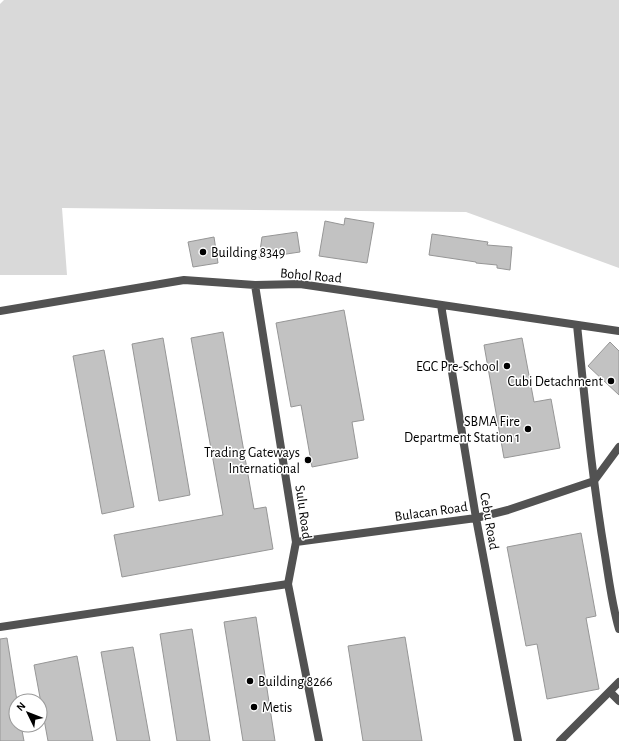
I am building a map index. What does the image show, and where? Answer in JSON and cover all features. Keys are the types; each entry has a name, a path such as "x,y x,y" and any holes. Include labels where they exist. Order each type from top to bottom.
{"street":[{"name":"Bohol Road","path":"0,310 184,280 255,285 300,284 619,331"},
{"name":"Sulu Road","path":"255,285 296,542 288,584 319,741"},
{"name":"Cebu Road","path":"441,305 476,518 518,741"},
{"path":"577,325 594,481 613,605 619,629"},
{"path":"594,481 619,447"},
{"name":"Bulacan Road","path":"296,542 476,518 508,510 594,481"},
{"path":"0,627 288,584"},
{"path":"560,741 619,682"},
{"path":"610,692 619,701"}],"shaded area":[{"path":"4,0 619,0 619,268 466,212 62,208 67,275 0,275 0,4"}],"building":[{"path":"345,218 374,223 367,263 319,256 325,221 344,225"},
{"path":"297,232 300,252 259,258 262,237"},
{"path":"432,234 488,242 487,245 512,247 510,270 497,268 497,265 429,255"},
{"name":"Building 8349","path":"214,237 218,263 193,267 188,242"},
{"path":"344,310 364,420 352,422 358,458 312,467 301,405 291,407 276,323"},
{"path":"223,332 254,509 266,507 273,549 122,577 114,535 223,515 191,338"},
{"path":"163,338 190,495 159,501 132,344"},
{"path":"522,338 534,402 551,399 560,448 504,458 484,345"},
{"name":"Cubi Detachment","path":"610,342 619,351 619,395 588,366"},
{"path":"104,350 134,507 102,514 73,356"},
{"path":"581,533 596,616 586,618 599,689 547,699 537,644 526,646 507,547"},
{"name":"Building 8266","path":"256,617 275,741 243,741 224,622"},
{"path":"192,629 210,741 177,741 160,634"},
{"path":"405,637 422,741 363,741 348,646"},
{"path":"7,638 16,693 8,693 8,733 22,733 24,741 0,741 0,639"},
{"path":"133,647 150,741 117,741 101,652"},
{"path":"77,656 93,741 48,741 47,733 48,733 48,693 39,693 34,665"}],"place":[{"name":"Building 8349","path":"203,252"},
{"name":"EGC Pre-School","path":"507,366"},
{"name":"Cubi Detachment","path":"611,381"},
{"name":"SBMA Fire Department Station 1","path":"528,429"},
{"name":"Trading Gateways International","path":"308,460"},
{"name":"Building 8266","path":"250,681"},
{"name":"Metis","path":"254,707"}]}
